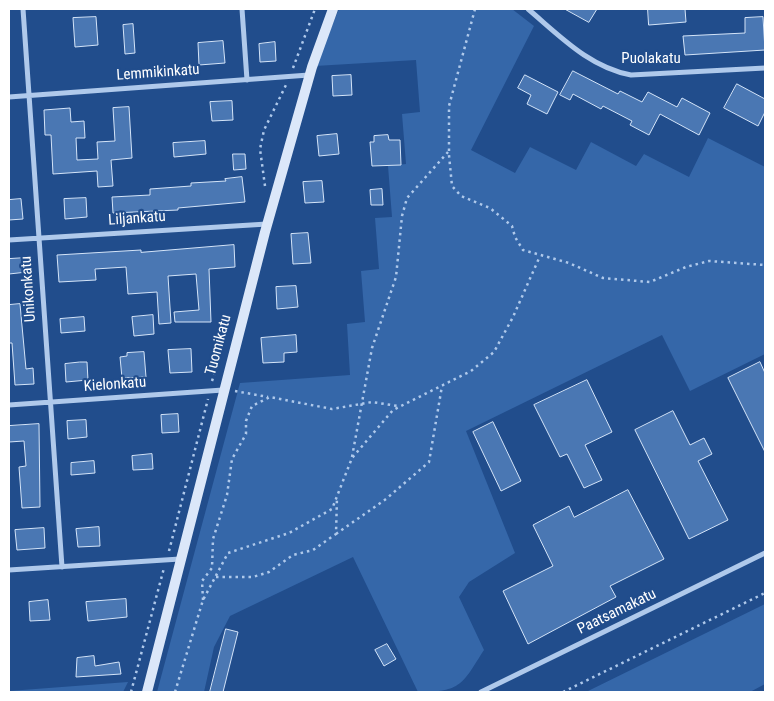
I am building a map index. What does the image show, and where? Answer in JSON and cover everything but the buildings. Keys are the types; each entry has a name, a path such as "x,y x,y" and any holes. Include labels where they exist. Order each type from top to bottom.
{"street":[{"name":"Unikonkatu","path":"23,9 62,567"},
{"path":"242,9 247,80"},
{"name":"Tuomikatu","path":"147,692 267,224 310,75 332,9"},
{"name":"Puolakatu","path":"528,9 579,53 612,72 631,75 765,68"},
{"name":"Lemmikinkatu","path":"9,97 310,75"},
{"name":"Liljankatu","path":"9,240 267,224"},
{"name":"Kielonkatu","path":"9,405 223,390"},
{"name":"Paatsamakatu","path":"480,692 765,553"},
{"path":"9,570 180,559"}],"path":[{"path":"265,187 260,149 264,130 290,76 315,9"},
{"path":"476,9 449,106 449,151 452,186 461,196 490,208 512,226 515,237 524,250 569,264 603,278 650,282 686,267 709,261 765,265"},
{"path":"175,692 203,600 228,553 289,534 332,509 352,458 372,348 396,277 402,216 407,198 449,151"},
{"path":"352,458 393,410 471,371 494,352 513,317 540,256"},
{"path":"131,692 220,356"},
{"path":"216,577 253,577 269,572 293,555 313,550 386,499 429,462 442,386"},
{"path":"223,390 332,408 372,402 400,406"},
{"path":"203,600 202,581 212,568 213,539 227,495 232,459 246,434 246,421 252,406 270,397"},
{"path":"336,534 338,494"},
{"path":"563,692 765,593"}],"shaded area":[{"path":"339,9 512,9 534,26 471,150 515,173 530,147 576,170 591,142 636,166 644,154 689,177 708,138 765,167 765,354 690,391 662,335 466,431 515,553 469,582 459,597 484,650 471,671 459,684 452,688 433,692 418,692 353,557 230,616 214,647 204,692 157,692 240,383 350,375 347,324 365,322 361,271 379,269 375,218 392,217 388,166 406,164 402,114 420,112 416,60 315,66"},
{"path":"765,604 765,684 750,692 586,692"},
{"path":"128,682 123,692 9,692 9,691"}]}
